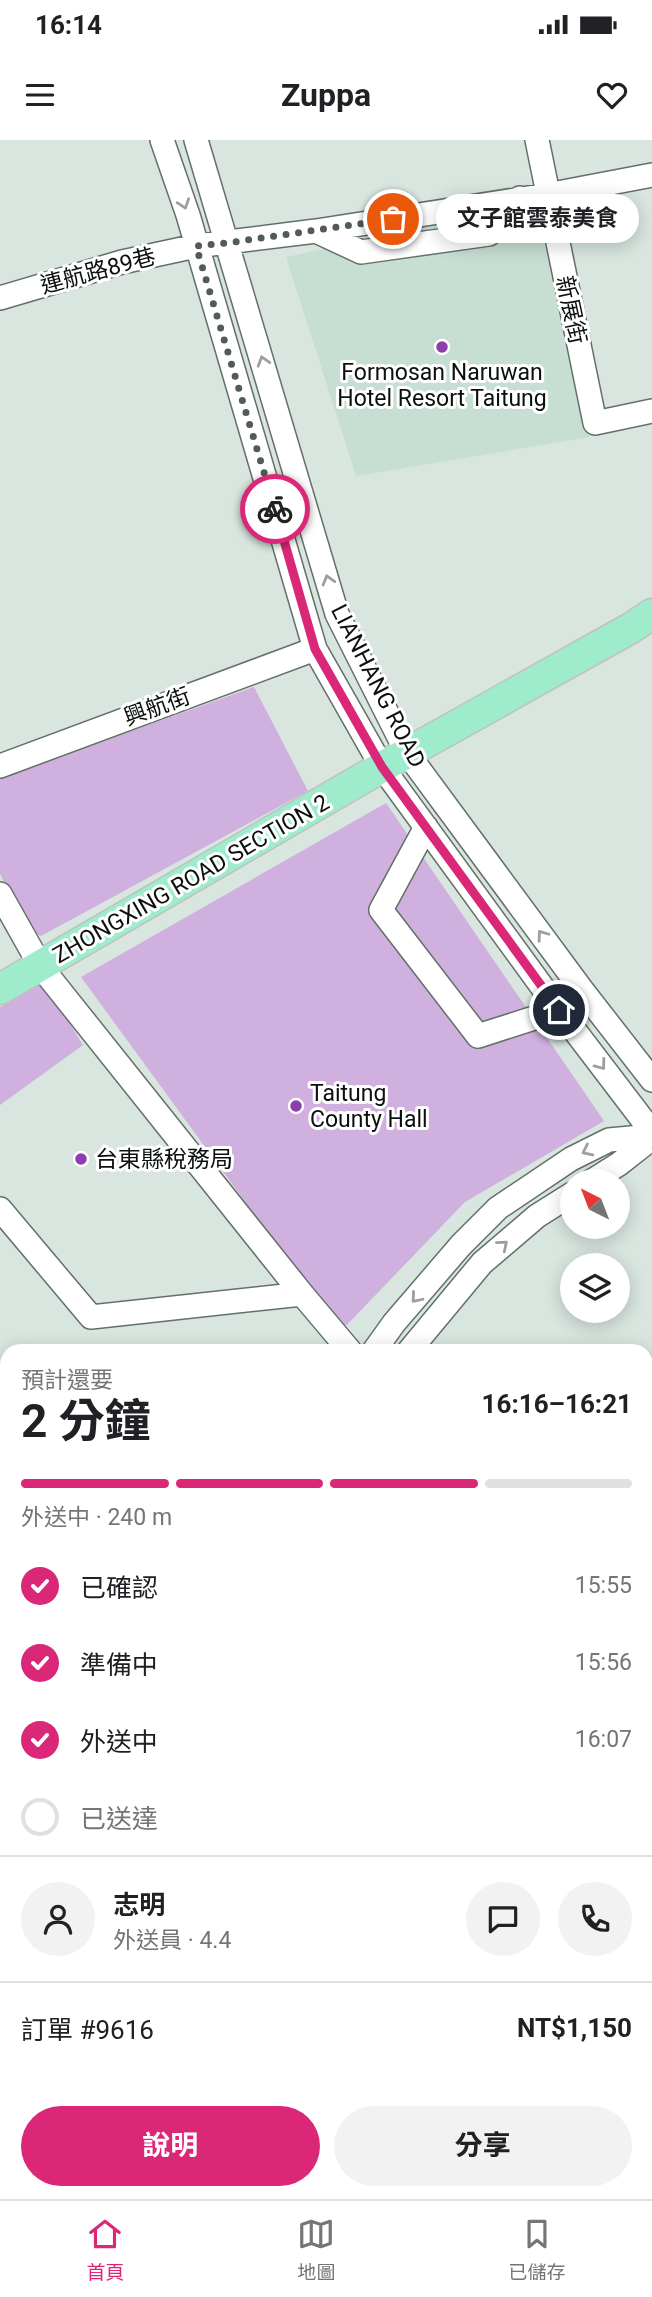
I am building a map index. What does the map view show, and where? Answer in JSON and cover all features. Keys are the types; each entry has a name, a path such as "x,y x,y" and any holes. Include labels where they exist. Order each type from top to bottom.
{"main road":[{"name":"ZHONGXING ROAD SECTION 2","path":"0,989 652,614"}],"street":[{"name":"LIANHANG ROAD","path":"162,140 315,649 394,760 652,1080"},
{"name":"LIANHANG ROAD","path":"196,140 337,614 394,760 426,827 652,1135"},
{"name":"新展街","path":"537,140 595,423 652,411"},
{"name":"連航路89巷","path":"0,298 122,262 196,246 316,231 547,195 652,175"},
{"path":"316,231 361,252 489,234 520,198"},
{"path":"263,470 293,463"},
{"name":"興航街","path":"0,766 315,649"},
{"path":"426,827 382,910 478,1036 559,1010 582,990"},
{"path":"0,894 41,967 344,1344"},
{"path":"611,1169 652,1135"},
{"path":"379,1344 461,1245 498,1208 571,1159 609,1140 652,1135"},
{"path":"416,1344 482,1263 537,1216 560,1202"},
{"path":"0,1209 90,1317 302,1294"}],"shaded area":[{"name":"Formosan Naruwan Hotel Resort Taitung","path":"535,204 589,437 356,476 286,257"},
{"path":"254,687 308,791 41,936 30,931 0,874 0,778"},
{"path":"386,803 604,1121 465,1202 340,1332 81,977"},
{"path":"44,982 83,1045 0,1105 0,1007"}],"way so far":[{"path":"275,509 196,246 393,219"}],"place":[{"name":"文子館雲泰美食","path":"393,219"},
{"name":"Formosan Naruwan Hotel Resort Taitung","path":"442,347"},
{"name":"Taitung County Hall","path":"296,1106"},
{"name":"台東縣稅務局","path":"81,1159"}],"route":[{"path":"275,509 315,649 382,767 559,1010"}]}
